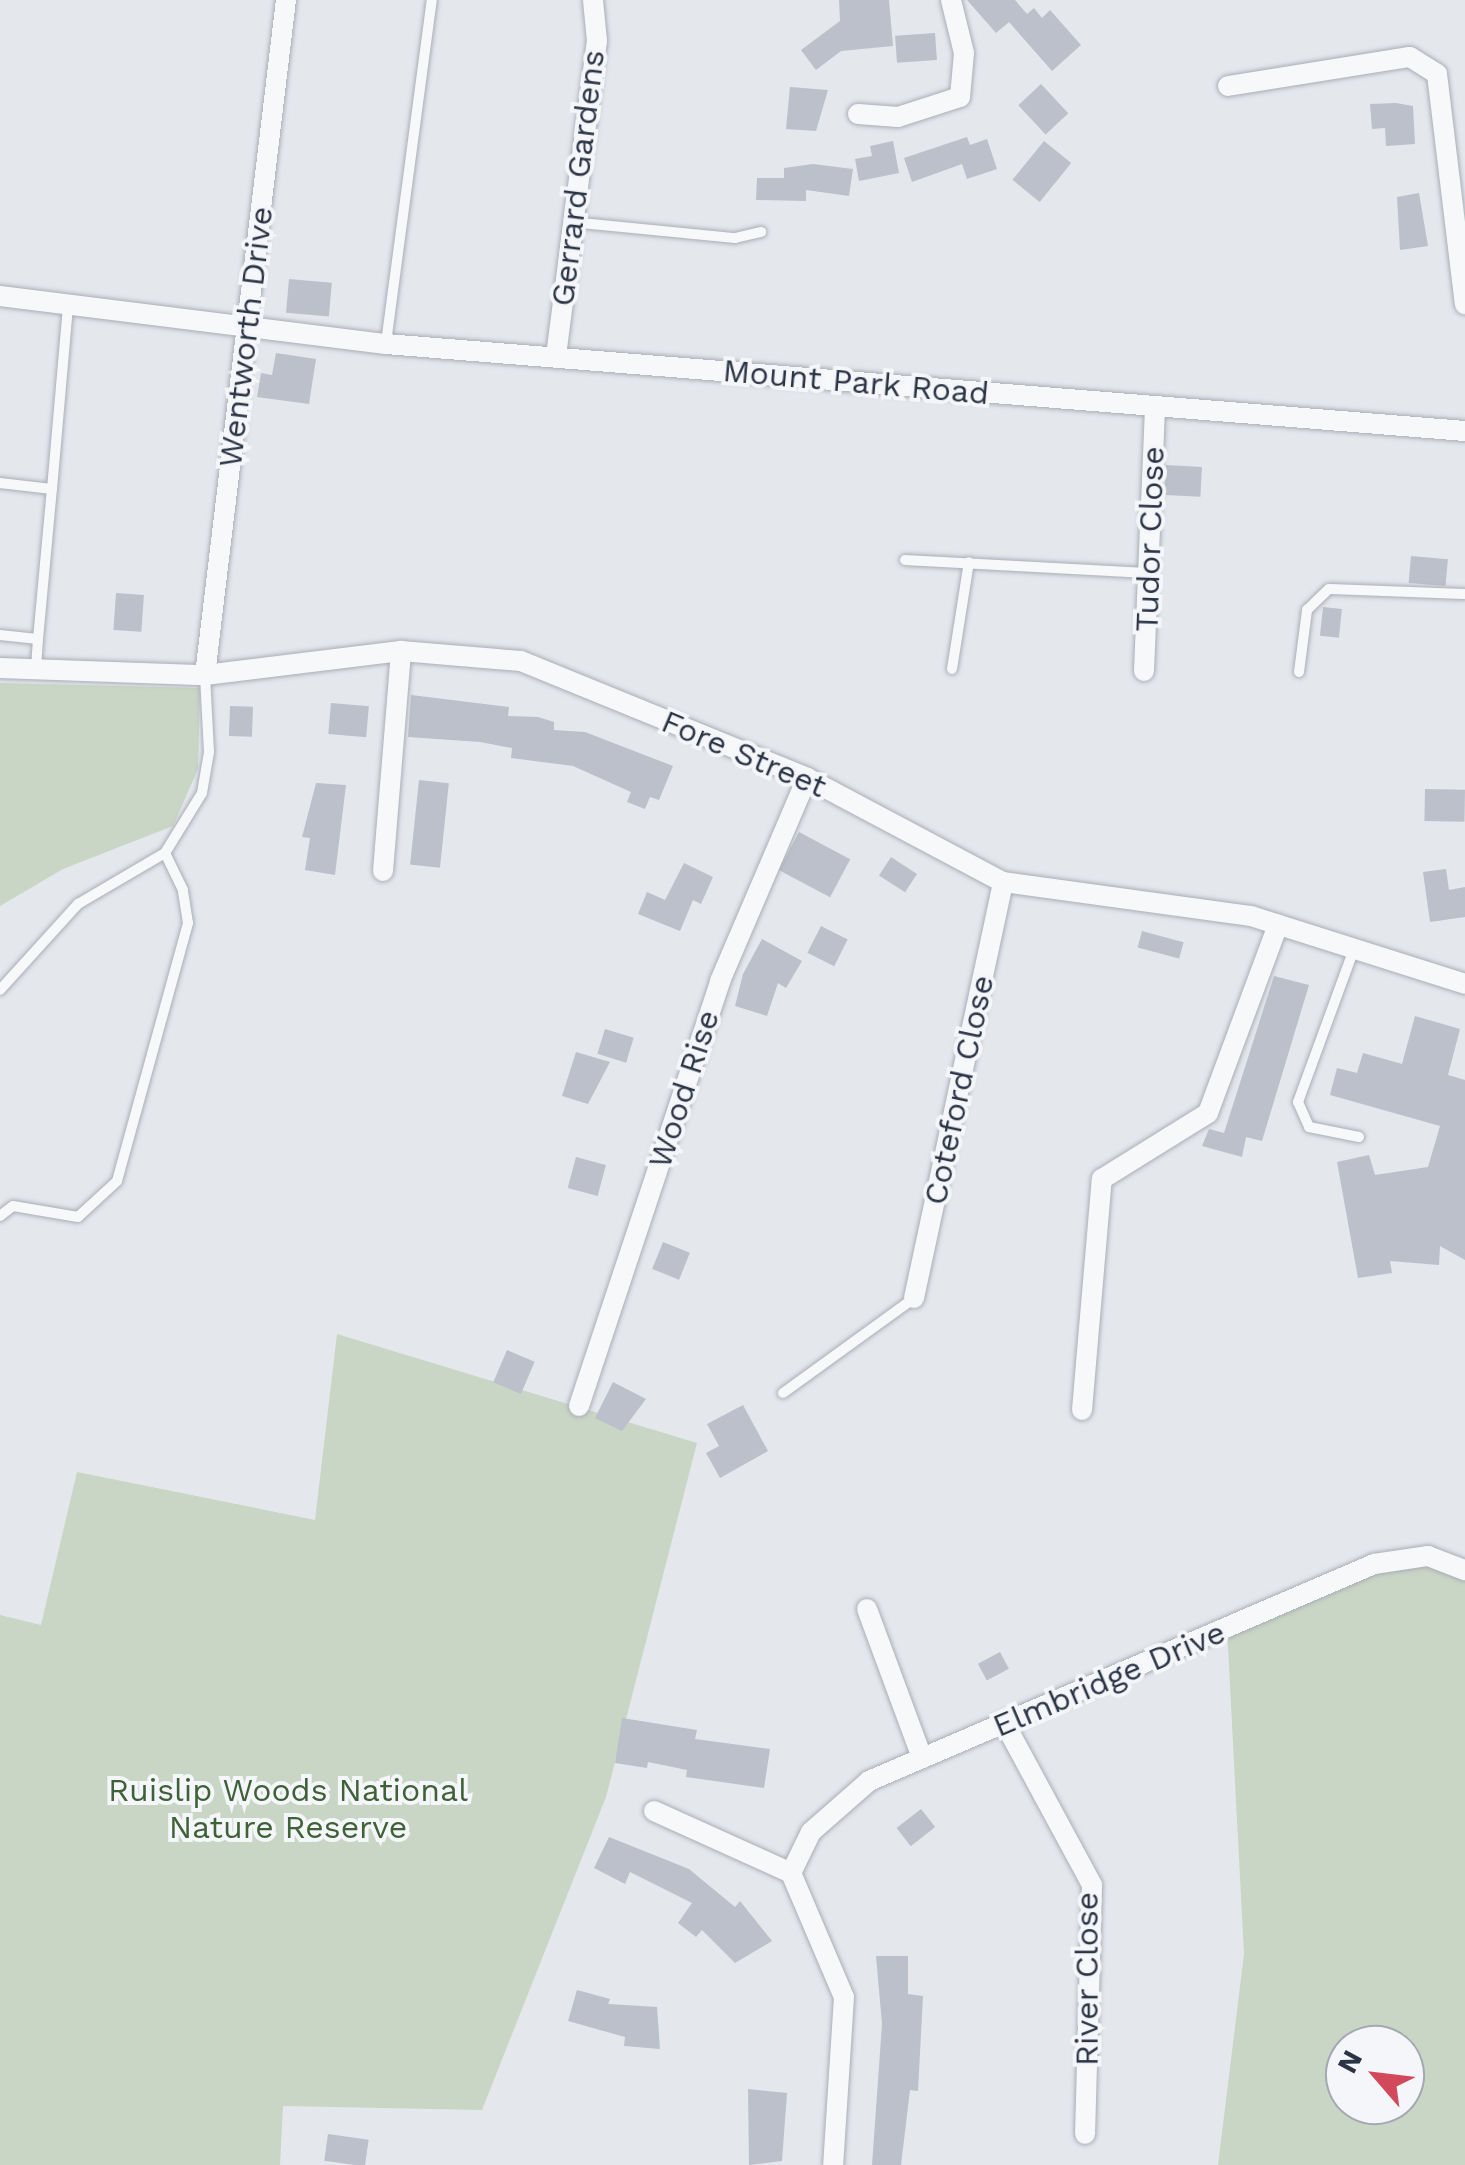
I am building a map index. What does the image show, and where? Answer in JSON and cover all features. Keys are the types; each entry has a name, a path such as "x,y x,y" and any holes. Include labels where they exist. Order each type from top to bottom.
{"street":[{"name":"Wentworth Drive","path":"206,675 286,0"},
{"name":"Gerrard Gardens","path":"556,356 570,222 597,41 593,0"},
{"path":"858,114 898,117 960,96 964,52 951,0"},
{"path":"1228,86 1410,57 1437,74 1465,304"},
{"name":"Mount Park Road","path":"0,296 248,330 386,344 1465,432"},
{"name":"Tudor Close","path":"1144,672 1155,408"},
{"path":"383,872 401,651"},
{"name":"Fore Street","path":"0,668 206,675 401,651 521,661 807,778 1004,882 1278,926 1465,984"},
{"name":"Wood Rise","path":"580,1406 720,981 807,778"},
{"name":"Coteford Close","path":"914,1298 1004,882"},
{"path":"1082,1410 1102,1178 1208,1113 1278,926"},
{"name":"Elmbridge Drive","path":"791,1873 811,1832 869,1782 922,1758 1374,1564 1428,1556 1465,1570"},
{"path":"867,1609 922,1758"},
{"name":"River Close","path":"1005,1724 1092,1885 1085,2134"},
{"path":"654,1811 791,1873 844,1997 833,2165"}],"lane":[{"path":"386,344 432,0"},
{"path":"570,222 735,238 761,232"},
{"path":"36,668 68,306"},
{"path":"0,483 52,490"},
{"path":"905,560 1148,573"},
{"path":"952,669 969,562"},
{"path":"1299,672 1307,610 1329,590 1465,594"},
{"path":"0,636 38,638"},
{"path":"0,990 78,904 165,853 202,794 209,752 206,675"},
{"path":"0,1216 13,1206 78,1217 117,1181 188,923 183,890 165,853"},
{"path":"1354,949 1298,1102 1309,1126 1359,1137"},
{"path":"783,1393 914,1298"}],"green space":[{"path":"0,683 200,688 198,769 173,826 63,869 0,906"},
{"name":"Ruislip Woods National Nature Reserve","path":"337,1334 697,1443 606,1797 482,2110 283,2106 280,2165 0,2165 0,1615 41,1625 77,1472 315,1520"},
{"path":"1408,1555 1465,1570 1465,2165 1218,2165 1244,1954 1227,1628"}],"building":[{"path":"839,0 889,0 893,46 841,51 816,70 801,50 840,21"},
{"path":"967,0 1015,0 1027,14 1034,8 1042,18 1050,10 1081,45 1052,71 1009,22 996,33"},
{"path":"935,33 937,60 897,63 895,36"},
{"path":"1041,84 1068,113 1046,134 1018,105"},
{"path":"790,87 828,90 816,131 786,129"},
{"path":"1370,104 1413,106 1415,144 1386,146 1385,128 1372,129"},
{"path":"967,137 970,145 987,139 997,169 967,179 962,164 912,182 904,158"},
{"path":"893,141 899,173 859,181 855,159 872,156 870,146"},
{"path":"1044,141 1071,163 1040,202 1013,180"},
{"path":"813,164 853,169 849,196 806,190 806,201 756,200 757,178 784,178 784,168"},
{"path":"1419,193 1428,246 1400,250 1397,197"},
{"path":"289,279 332,283 329,317 286,313"},
{"path":"276,353 316,359 309,404 257,397 261,373 272,375"},
{"path":"1166,465 1202,467 1200,497 1164,495"},
{"path":"1411,556 1448,559 1446,586 1409,583"},
{"path":"116,593 144,595 141,632 113,630"},
{"path":"1323,607 1342,609 1339,638 1320,636"},
{"path":"411,695 509,707 508,716 538,717 554,722 554,730 585,732 673,766 659,800 650,797 645,809 627,802 631,792 573,766 511,758 512,748 480,742 408,737"},
{"path":"331,703 369,706 366,737 328,734"},
{"path":"230,706 253,707 252,737 229,736"},
{"path":"419,780 449,783 440,868 410,865"},
{"path":"316,783 346,785 335,875 305,870 310,838 302,837"},
{"path":"1425,789 1465,790 1464,822 1424,821"},
{"path":"799,832 850,859 830,897 779,870"},
{"path":"891,857 917,874 905,892 879,875"},
{"path":"684,863 713,877 701,904 693,900 680,931 638,914 647,892 665,900"},
{"path":"1446,869 1449,890 1465,887 1465,917 1430,922 1423,872"},
{"path":"821,926 848,940 834,966 807,953"},
{"path":"1142,931 1184,942 1179,959 1138,947"},
{"path":"762,939 802,961 786,988 778,983 767,1016 735,1006 743,974"},
{"path":"1274,976 1309,985 1262,1141 1246,1137 1242,1157 1202,1146 1209,1129 1224,1133"},
{"path":"1415,1016 1460,1029 1448,1075 1465,1080 1465,1260 1440,1246 1439,1265 1390,1261 1392,1273 1358,1278 1337,1162 1369,1155 1375,1175 1428,1167 1440,1126 1330,1095 1337,1068 1357,1073 1363,1053 1402,1064"},
{"path":"605,1029 634,1038 626,1063 597,1054"},
{"path":"576,1052 610,1062 588,1104 562,1096"},
{"path":"576,1157 606,1165 598,1196 568,1188"},
{"path":"663,1242 690,1253 679,1280 652,1269"},
{"path":"507,1350 535,1362 521,1394 493,1382"},
{"path":"613,1382 646,1399 622,1431 595,1418"},
{"path":"743,1405 768,1451 720,1478 706,1453 719,1446 707,1424"},
{"path":"1000,1652 1009,1669 987,1681 978,1664"},
{"path":"622,1718 697,1730 695,1739 770,1749 764,1788 686,1777 687,1770 648,1762 647,1768 615,1763"},
{"path":"921,1809 935,1827 911,1846 897,1828"},
{"path":"609,1837 689,1869 735,1907 740,1901 772,1941 735,1963 702,1930 696,1937 678,1923 692,1903 630,1872 625,1884 594,1868"},
{"path":"876,1956 908,1956 908,1994 923,1996 918,2091 910,2090 901,2165 872,2165 882,2024"},
{"path":"577,1990 610,1999 608,2004 657,2007 660,2049 624,2046 625,2037 568,2021"},
{"path":"748,2089 787,2093 782,2161 749,2165"},
{"path":"328,2134 369,2140 365,2165 324,2161"}]}
